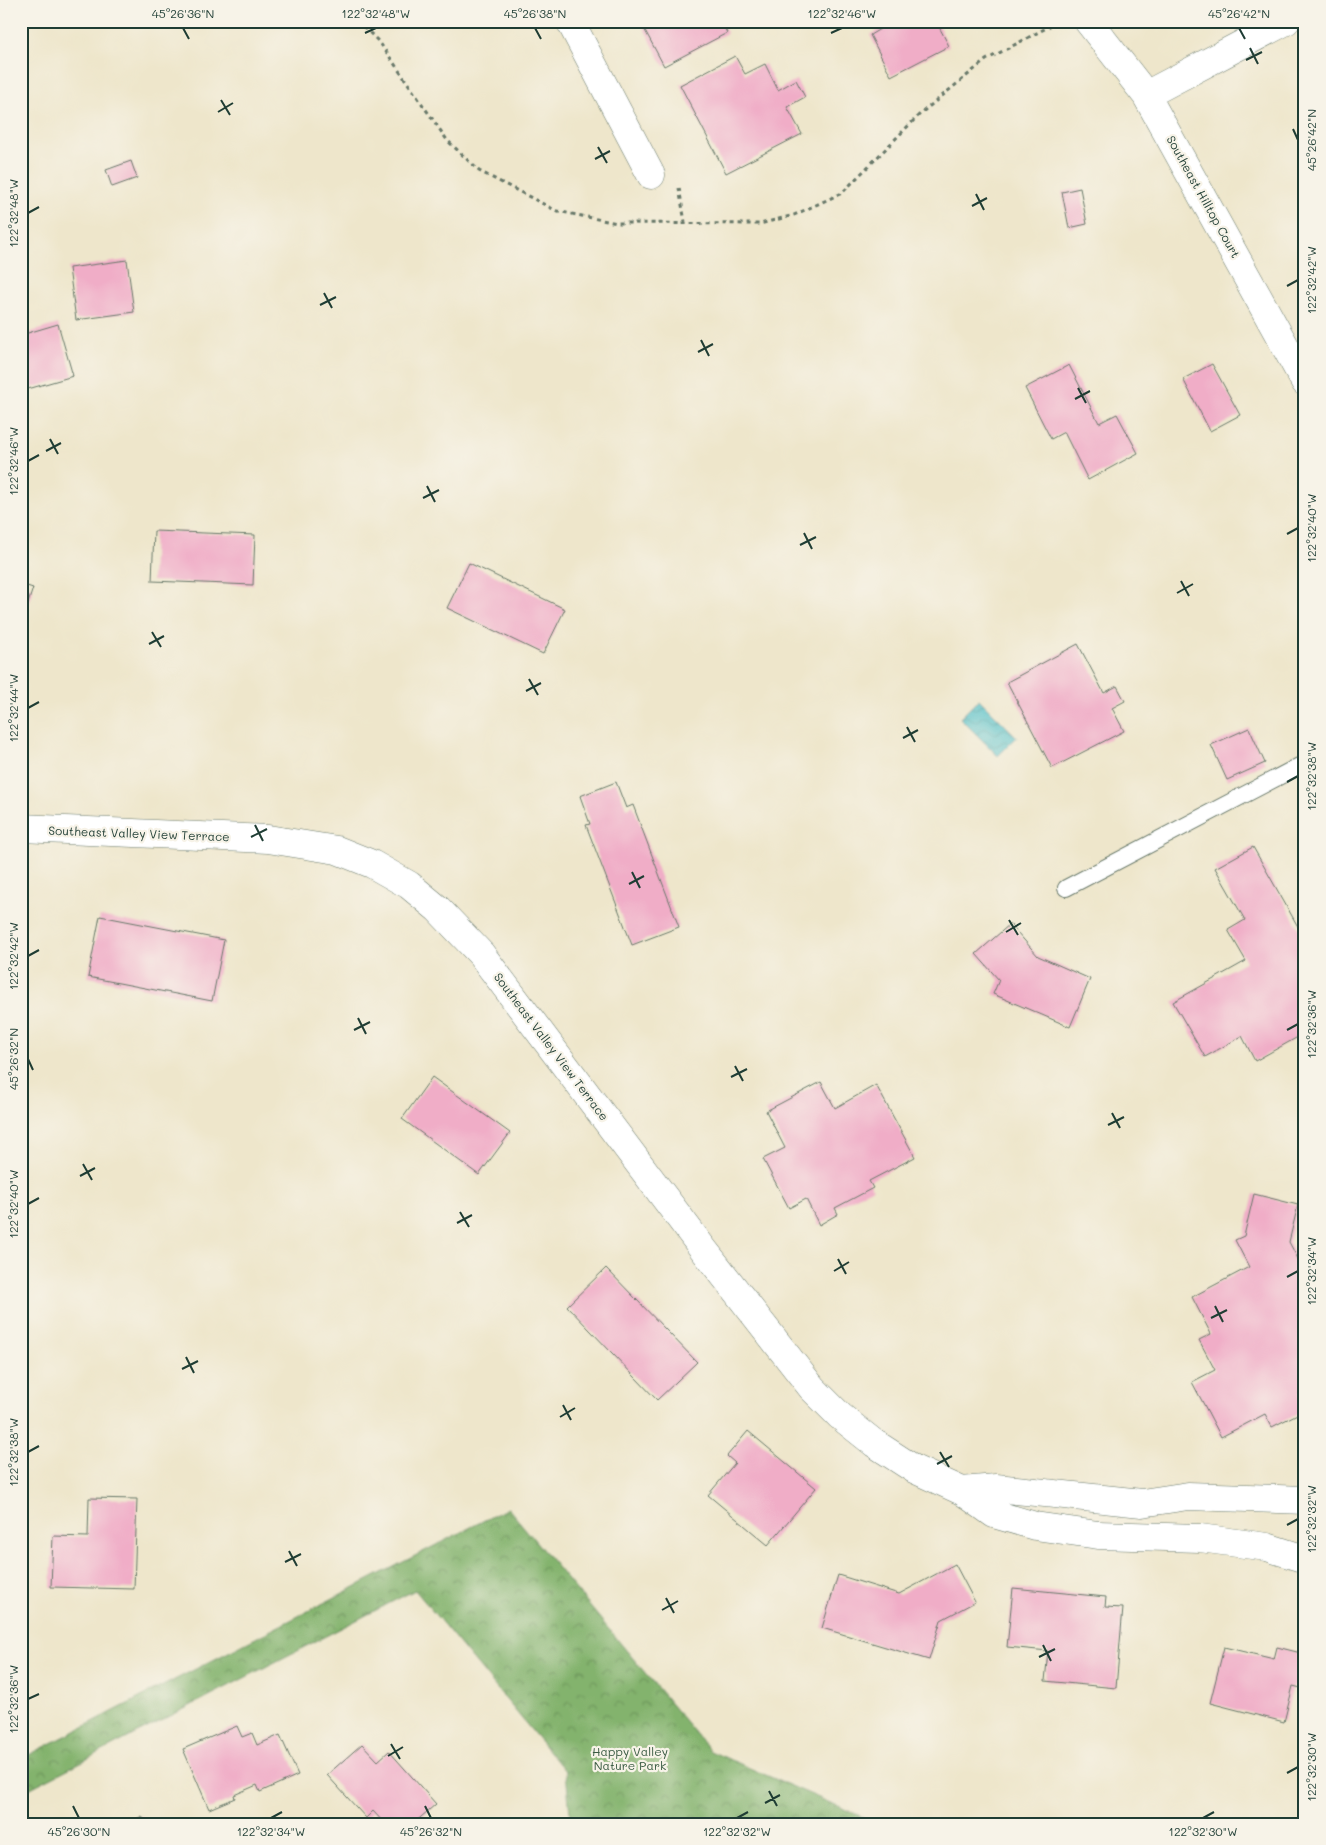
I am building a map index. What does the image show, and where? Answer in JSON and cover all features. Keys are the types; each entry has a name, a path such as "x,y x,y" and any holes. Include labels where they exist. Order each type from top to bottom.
{"street":[{"path":"570,21 651,175"},
{"name":"Southeast Hilltop Court","path":"1088,21 1146,95 1305,382"},
{"path":"1146,95 1286,21"},
{"name":"Southeast Valley View Terrace","path":"21,828 268,839 337,850 372,864 409,885 438,909 481,954 704,1250 812,1388 840,1416 874,1443 914,1469 962,1491 994,1514 1035,1526 1098,1535 1209,1539 1267,1546 1305,1559"},
{"name":"Southeast Valley View Terrace","path":"962,1491 996,1488 1142,1503 1188,1496 1305,1500"}],"lane":[{"path":"1066,888 1305,763"}],"path":[{"path":"358,21 380,43 447,140 479,171 557,211 617,222 760,224 794,215 842,193 920,114 986,60 1050,26"}],"green space":[{"name":"Happy Valley Nature Park","path":"508,1508 710,1751 879,1824 571,1824 566,1772 415,1590 21,1793 21,1759"}],"water":[{"path":"979,699 1017,737 998,756 960,718"}],"building":[{"path":"640,21 721,21 727,33 664,66"},
{"path":"876,21 936,21 949,46 891,76 870,35 880,29"},
{"path":"735,56 745,74 765,64 778,90 796,80 805,97 787,107 802,134 726,173 680,85"},
{"path":"131,161 137,178 112,187 106,170"},
{"path":"1080,188 1087,224 1069,228 1062,192"},
{"path":"127,260 134,312 76,320 69,268"},
{"path":"58,324 73,376 21,391 21,335"},
{"path":"1212,364 1240,415 1210,431 1183,379"},
{"path":"1069,365 1099,423 1117,414 1138,453 1088,480 1064,432 1051,439 1025,388"},
{"path":"154,531 255,535 253,585 152,581"},
{"path":"469,563 565,609 543,654 447,608"},
{"path":"21,584 33,588 22,622 21,622"},
{"path":"1078,644 1104,693 1117,686 1125,701 1112,708 1124,731 1052,768 1007,682"},
{"path":"1249,728 1265,763 1227,780 1211,745"},
{"path":"616,782 626,808 633,805 679,927 632,945 586,825 590,824 580,796"},
{"path":"1253,847 1305,939 1305,1033 1255,1061 1242,1036 1205,1057 1173,1002 1246,961 1228,930 1245,920 1215,868"},
{"path":"100,916 224,940 212,1001 88,977"},
{"path":"1010,924 1038,956 1090,979 1070,1027 993,994 999,980 976,954"},
{"path":"432,1077 510,1133 479,1175 402,1119"},
{"path":"821,1082 835,1108 876,1085 915,1157 869,1181 873,1188 835,1208 838,1214 819,1225 806,1199 789,1208 763,1159 785,1148 766,1111"},
{"path":"1254,1194 1298,1205 1289,1242 1305,1272 1305,1390 1299,1393 1305,1403 1305,1410 1272,1427 1265,1414 1221,1437 1192,1382 1215,1370 1199,1340 1211,1334 1192,1297 1249,1267 1235,1240 1244,1236"},
{"path":"606,1268 697,1362 657,1400 567,1306"},
{"path":"748,1431 816,1488 768,1545 708,1495 735,1463 727,1456"},
{"path":"89,1498 137,1499 134,1589 51,1587 53,1536 88,1537"},
{"path":"955,1564 975,1602 941,1620 929,1660 822,1628 838,1575 899,1594"},
{"path":"1013,1588 1106,1597 1105,1607 1123,1608 1116,1688 1045,1681 1048,1651 1007,1647"},
{"path":"1224,1647 1274,1659 1277,1647 1305,1654 1305,1689 1293,1686 1284,1722 1210,1703"},
{"path":"237,1726 242,1737 252,1733 257,1745 280,1735 298,1775 260,1792 257,1785 234,1795 235,1798 209,1809 183,1749"},
{"path":"362,1744 378,1761 389,1751 436,1804 413,1824 385,1824 373,1811 366,1818 327,1775"},
{"path":"142,1816 146,1824 127,1824"}]}
